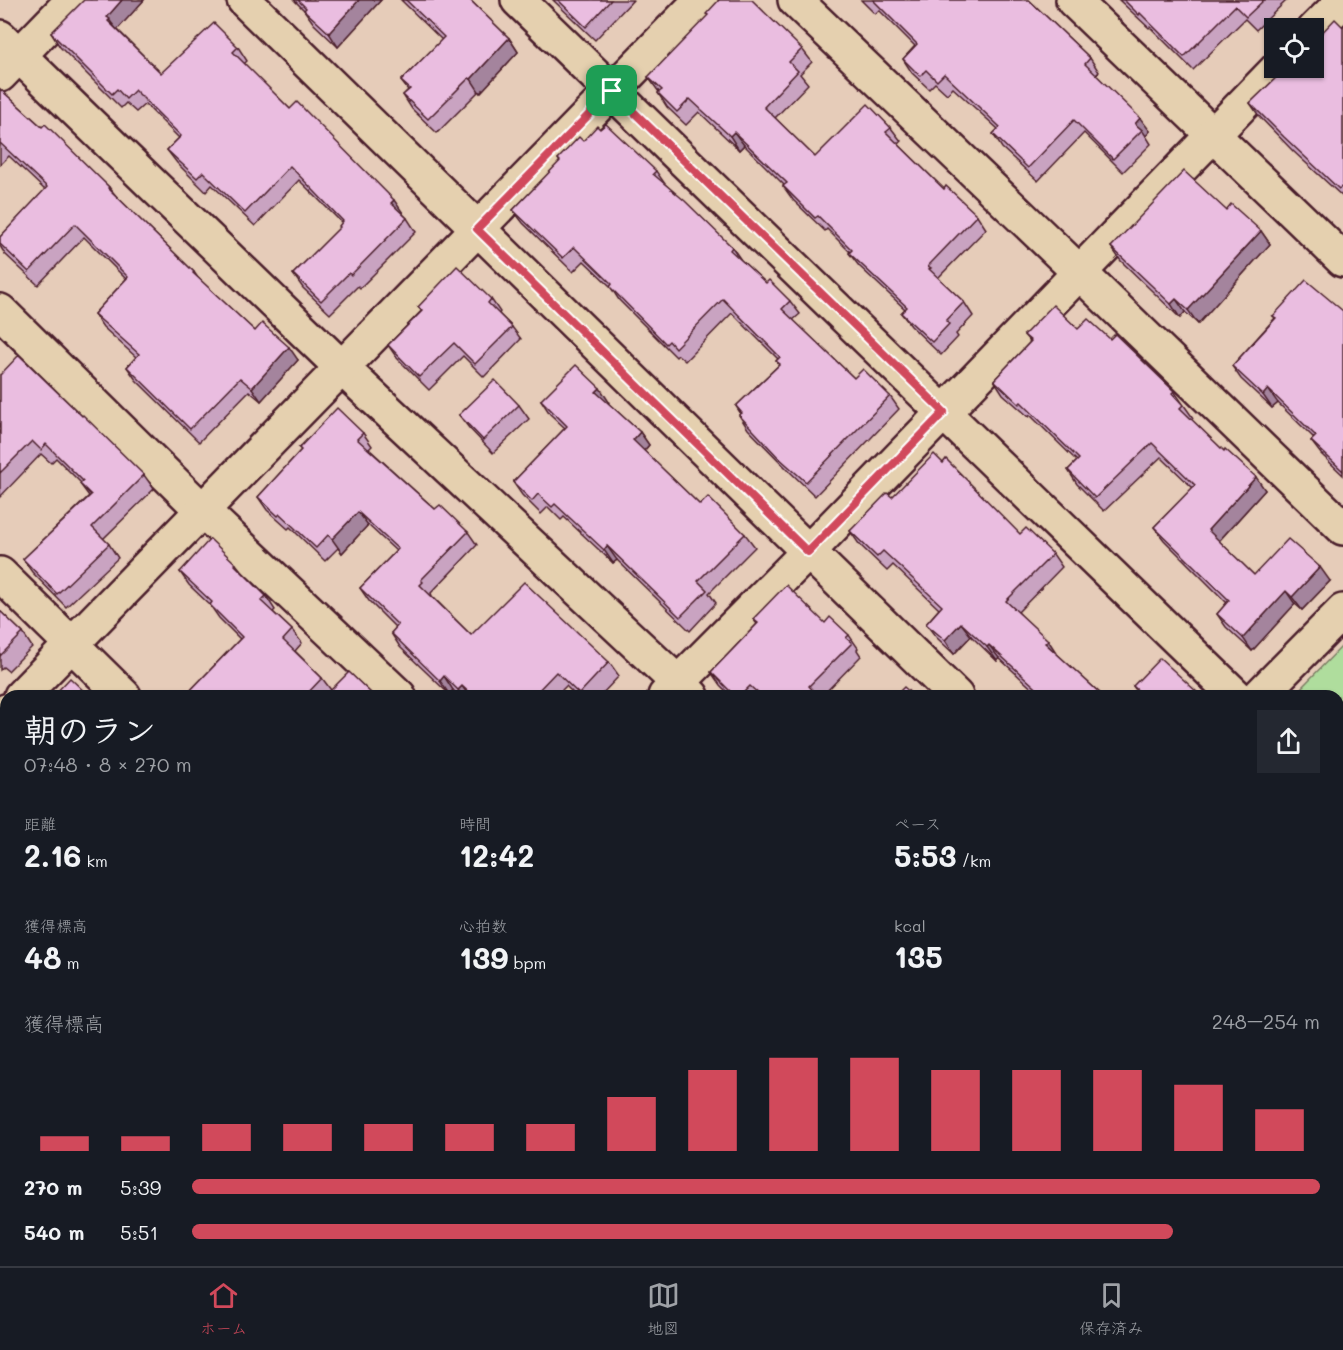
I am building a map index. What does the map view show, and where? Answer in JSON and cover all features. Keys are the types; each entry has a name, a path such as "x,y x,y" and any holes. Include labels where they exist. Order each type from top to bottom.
{"street":[{"path":"73,0 6,56 342,368 678,690"},
{"path":"244,0 950,690"},
{"path":"518,0 1230,690"},
{"path":"27,690 701,0"},
{"path":"795,0 1343,528"},
{"path":"1073,0 1343,260"},
{"path":"1324,20 1343,1"},
{"path":"680,690 808,552 1268,78"},
{"path":"0,311 202,510 393,690"},
{"path":"0,574 118,690"},
{"path":"1265,690 1343,611"}],"green space":[{"path":"1343,645 1343,690 1303,690 1301,688"}],"building":[{"path":"84,0 122,0 107,17 110,19 108,21 161,73 214,23 238,47 233,52 290,109 297,102 394,200 391,203 407,218 351,275 349,273 321,301 293,274 340,227 343,221 290,166 245,213 203,172 197,178 167,150 181,136 135,90 126,99 117,89 112,94 51,33"},
{"path":"298,0 359,0 329,33 304,10 306,8"},
{"path":"406,0 470,0 509,38 471,79 469,78 428,119 403,95 410,89 401,81 444,37"},
{"path":"558,0 611,0 586,27"},
{"path":"719,0 752,0 802,49 789,62 798,71 764,107 815,157 868,104 891,128 886,132 944,189 946,186 977,215 928,266 964,302 946,321 949,324 932,342 901,313 907,307 849,253 852,250 818,216 815,218 783,186 787,183 734,132 730,136 690,99 677,112 658,93 662,90 648,77 708,15 706,14"},
{"path":"873,0 1029,0 1090,58 1085,64 1140,118 1135,124 1142,130 1113,159 1074,120 1028,168 993,134 1000,127 944,74 937,81 926,70 920,76 903,59 917,44"},
{"path":"1124,0 1264,0 1246,17 1235,6 1184,57"},
{"path":"1335,19 1343,27 1343,189 1341,187 1339,189 1250,103 1276,78 1324,78 1324,31"},
{"path":"0,89 42,127 45,124 193,273 255,331 262,323 289,347 252,388 240,378 190,429 127,367 139,354 94,314 128,277 75,224 29,272 0,244 0,237 47,187 0,143"},
{"path":"606,124 656,171 653,174 685,201 732,247 730,250 766,283 769,280 790,301 782,309 854,378 863,369 890,396 806,482 778,457 739,415 742,413 736,406 780,364 776,361 780,357 723,299 675,348 669,341 666,344 610,287 612,284 574,247 563,258 513,210 560,161 558,159 579,137 583,141 597,126 600,129"},
{"path":"1184,171 1226,210 1231,204 1261,231 1188,310 1176,299 1171,304 1111,247"},
{"path":"457,266 491,299 488,303 512,327 475,364 454,343 419,377 388,345 422,311 418,307"},
{"path":"1306,280 1343,311 1343,471 1311,441 1316,436 1268,389 1263,395 1232,366 1276,318 1273,316"},
{"path":"1053,305 1078,329 1088,319 1110,339 1115,334 1174,391 1172,393 1183,405 1180,408 1224,451 1225,449 1256,477 1208,530 1254,575 1288,539 1320,567 1292,597 1286,591 1243,638 1217,614 1229,600 1154,527 1195,485 1152,443 1095,498 1068,470 1079,459 1021,402 1019,404 994,380 1031,341 1024,335"},
{"path":"19,355 144,475 92,527 109,544 57,594 23,559 91,495 80,484 83,481 46,444 41,450 32,441 0,473 0,375"},
{"path":"576,365 600,388 596,392 640,432 633,440 700,505 708,497 745,534 698,581 707,590 680,617 607,546 604,550 555,504 552,507 538,494 532,501 513,482 567,426 541,400"},
{"path":"495,380 519,405 483,440 459,415"},
{"path":"337,408 363,433 357,439 435,509 440,505 468,532 421,580 423,582 420,585 471,635 524,582 609,662 583,690 575,690 556,672 539,690 466,690 462,686 458,690 444,676 440,681 391,633 398,625 360,588 398,549 358,512 332,539 328,535 316,548 258,497 301,450 299,448"},
{"path":"934,454 943,463 946,459 1020,534 1026,528 1053,554 1006,601 1048,640 1045,643 1096,690 1038,690 961,623 945,640 926,624 942,606 883,551 877,557 850,531 887,493 892,497"},
{"path":"210,539 266,596 261,601 292,630 283,640 322,678 311,690 191,690 242,637 210,605 212,602 180,572"},
{"path":"786,585 825,623 830,617 849,635 846,638 852,643 809,686 813,690 754,690 750,686 746,690 729,690 711,672 758,623 753,619"},
{"path":"0,611 23,633 0,656"},
{"path":"1160,658 1195,690 1137,690 1133,686"},
{"path":"349,672 368,690 331,690"},
{"path":"70,678 83,690 59,690"}],"route":[{"path":"612,91 944,412 808,552 477,229 612,91"}]}
